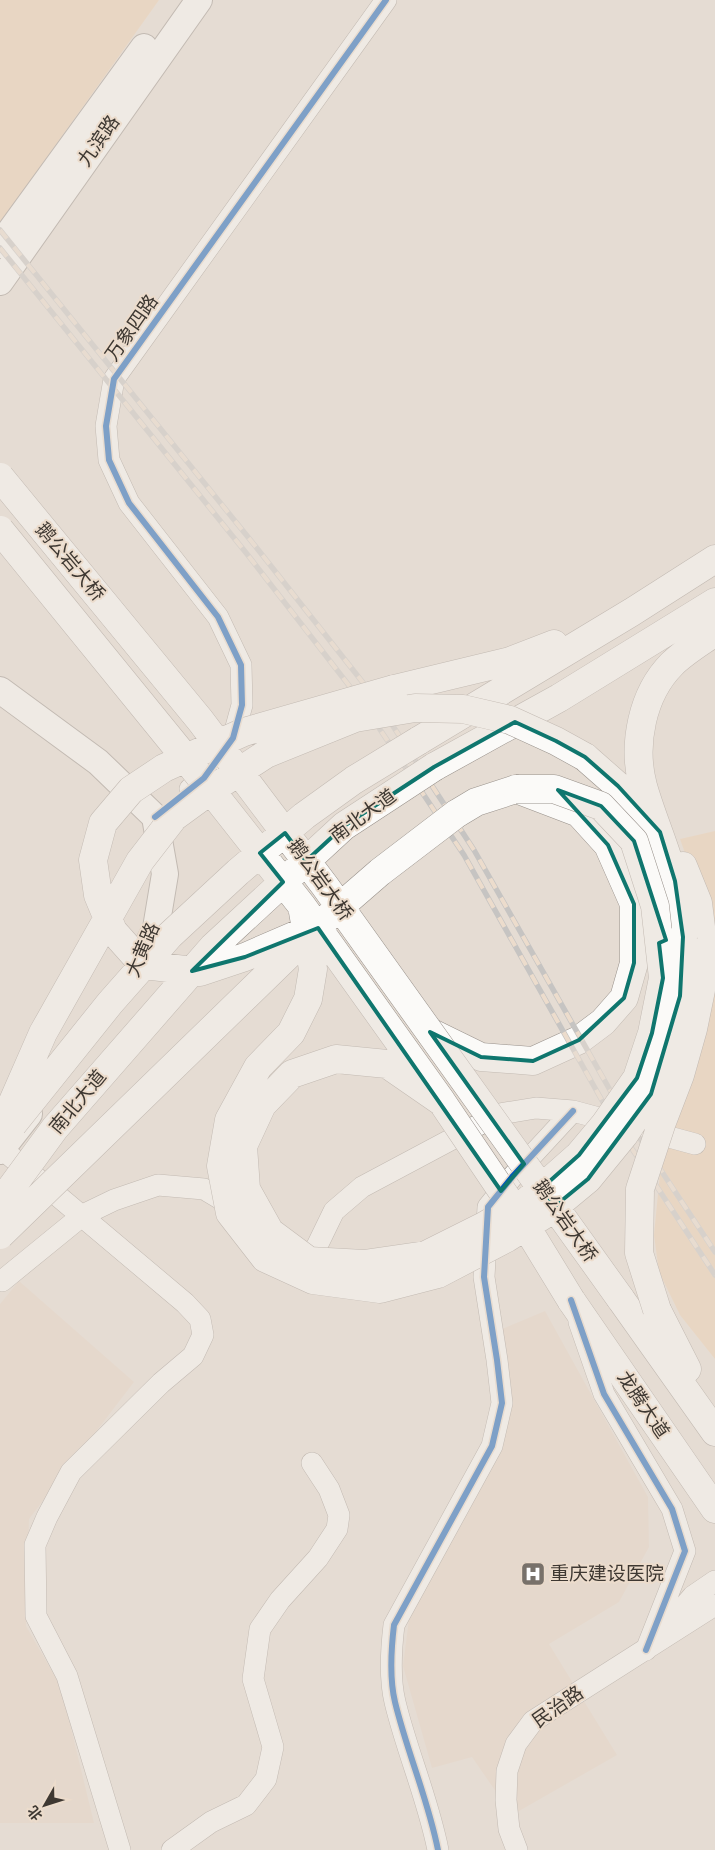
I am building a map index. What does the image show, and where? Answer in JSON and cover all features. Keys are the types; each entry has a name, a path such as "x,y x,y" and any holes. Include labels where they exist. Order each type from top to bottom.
{"highway":[{"name":"鹅公岩大桥","path":"0,477 200,720 325,886 715,1432"},
{"name":"鹅公岩大桥","path":"0,530 311,916 442,1102 527,1228 571,1300"},
{"name":"南北大道","path":"0,1143 110,1003 170,935 238,872 304,816 354,780 632,612 715,559"},
{"name":"南北大道","path":"0,1203 55,1128 213,947 344,826 434,767 559,698 715,602"},
{"path":"442,1102 387,1064 336,1059 292,1074 262,1105 243,1146 246,1189 270,1232 309,1260 364,1264 426,1255 482,1227 527,1201 579,1155 605,1124 637,1078 652,1032 663,978 655,906 634,842 601,806 554,789 516,789 476,802 456,814 380,872 311,916 244,957 200,972 153,966 138,959 113,930 98,895 93,860 103,823 131,790 164,768 244,732 394,689 510,661 632,612"},
{"path":"660,832 642,785 639,756 640,732 646,706 656,686 671,664 715,632"},
{"path":"0,1143 43,1033 140,860 174,817 266,754 355,718 415,708 463,709 510,720 556,741 585,757 618,786 660,832 685,870 698,902 694,944 669,1044 651,1094 624,1135 588,1178 547,1212 498,1243 438,1274 380,1289 313,1280 265,1258 230,1213 221,1166 229,1120 258,1067 291,1033 308,999 313,969 311,916"},
{"path":"430,1032 481,1057 532,1061 579,1040 603,1022 624,998 634,963 634,904 608,845 578,812 516,789"},
{"path":"0,1235 311,916"},
{"path":"694,944 702,990 680,1075 640,1188 640,1253 657,1310 715,1427"},
{"name":"龙腾大道","path":"571,1300 715,1509"},
{"path":"694,1480 715,1516"}],"main road":[{"name":"九滨路","path":"8,256 178,0"},
{"name":"九滨路","path":"8,256 199,0"},
{"path":"0,294 8,256"},
{"path":"0,690 98,762 155,817"},
{"name":"大黄路","path":"0,1143 128,985 156,928 165,874 155,817"}],"street":[{"name":"万象四路","path":"155,817 204,778 233,738 242,705 241,665 218,617 129,503 109,460 106,426 114,379 386,0"},
{"path":"2,1281 83,1215 114,1200 158,1185 204,1189 242,1212 270,1253 296,1263 316,1248 334,1211 362,1186 499,1114 536,1108 573,1111 695,1144"},
{"path":"438,1850 433,1827 395,1700 390,1658 394,1625 492,1446 502,1402 484,1277 488,1207 513,1176 573,1111"},
{"path":"0,1143 185,1303 200,1319 203,1335 193,1356 161,1383 71,1472 47,1517 35,1545 36,1616 67,1676 120,1850"},
{"path":"571,1300 604,1394 672,1509 685,1551 646,1650"},
{"path":"172,1850 211,1822 246,1805 266,1779 273,1747 253,1679 260,1629 280,1600 318,1558 336,1529 339,1515 329,1489 312,1463"},
{"name":"民治路","path":"517,1850 509,1829 506,1800 507,1771 516,1744 533,1721 646,1650 703,1605 715,1581"}],"highlighted area":[{"path":"515,722 585,757 618,786 660,832 675,881 683,937 680,996 651,1094 588,1179 555,1206 542,1188 579,1155 637,1078 652,1033 663,978 659,943 666,940 634,841 601,806 558,790 608,845 634,904 634,963 624,998 579,1040 533,1061 481,1057 430,1032 524,1164 501,1191 318,928 245,957 192,971 283,882 260,853 285,833 306,861 344,826 434,767"}],"shaded area":[{"path":"0,0 159,0 0,223"},
{"path":"715,831 715,938 680,839"},
{"path":"715,965 715,1359 680,1315 659,1272 654,1235 660,1173"},
{"path":"19,1281 134,1382 29,1519 26,1626 61,1687 94,1823 0,1823 0,1304"},
{"name":"重庆建设医院","path":"545,1311 648,1497 649,1547 619,1602 549,1644 617,1755 512,1815 472,1757 432,1768 403,1666 409,1619 499,1448 502,1329"}],"railway":[{"path":"0,230 372,694 474,850 623,1113 715,1252"},
{"path":"0,248 247,554 361,701 464,855 613,1120 715,1275"}],"cycle path":[{"path":"155,817 204,778 233,738 242,705 241,665 218,617 129,503 109,460 106,426 114,379 386,0"},
{"path":"438,1850 429,1812 393,1693 391,1664 394,1625 492,1446 502,1403 484,1277 488,1207 513,1176 573,1111"},
{"path":"571,1300 604,1394 672,1509 685,1551 646,1650"}],"place":[{"name":"重庆建设医院","path":"533,1574"}]}
